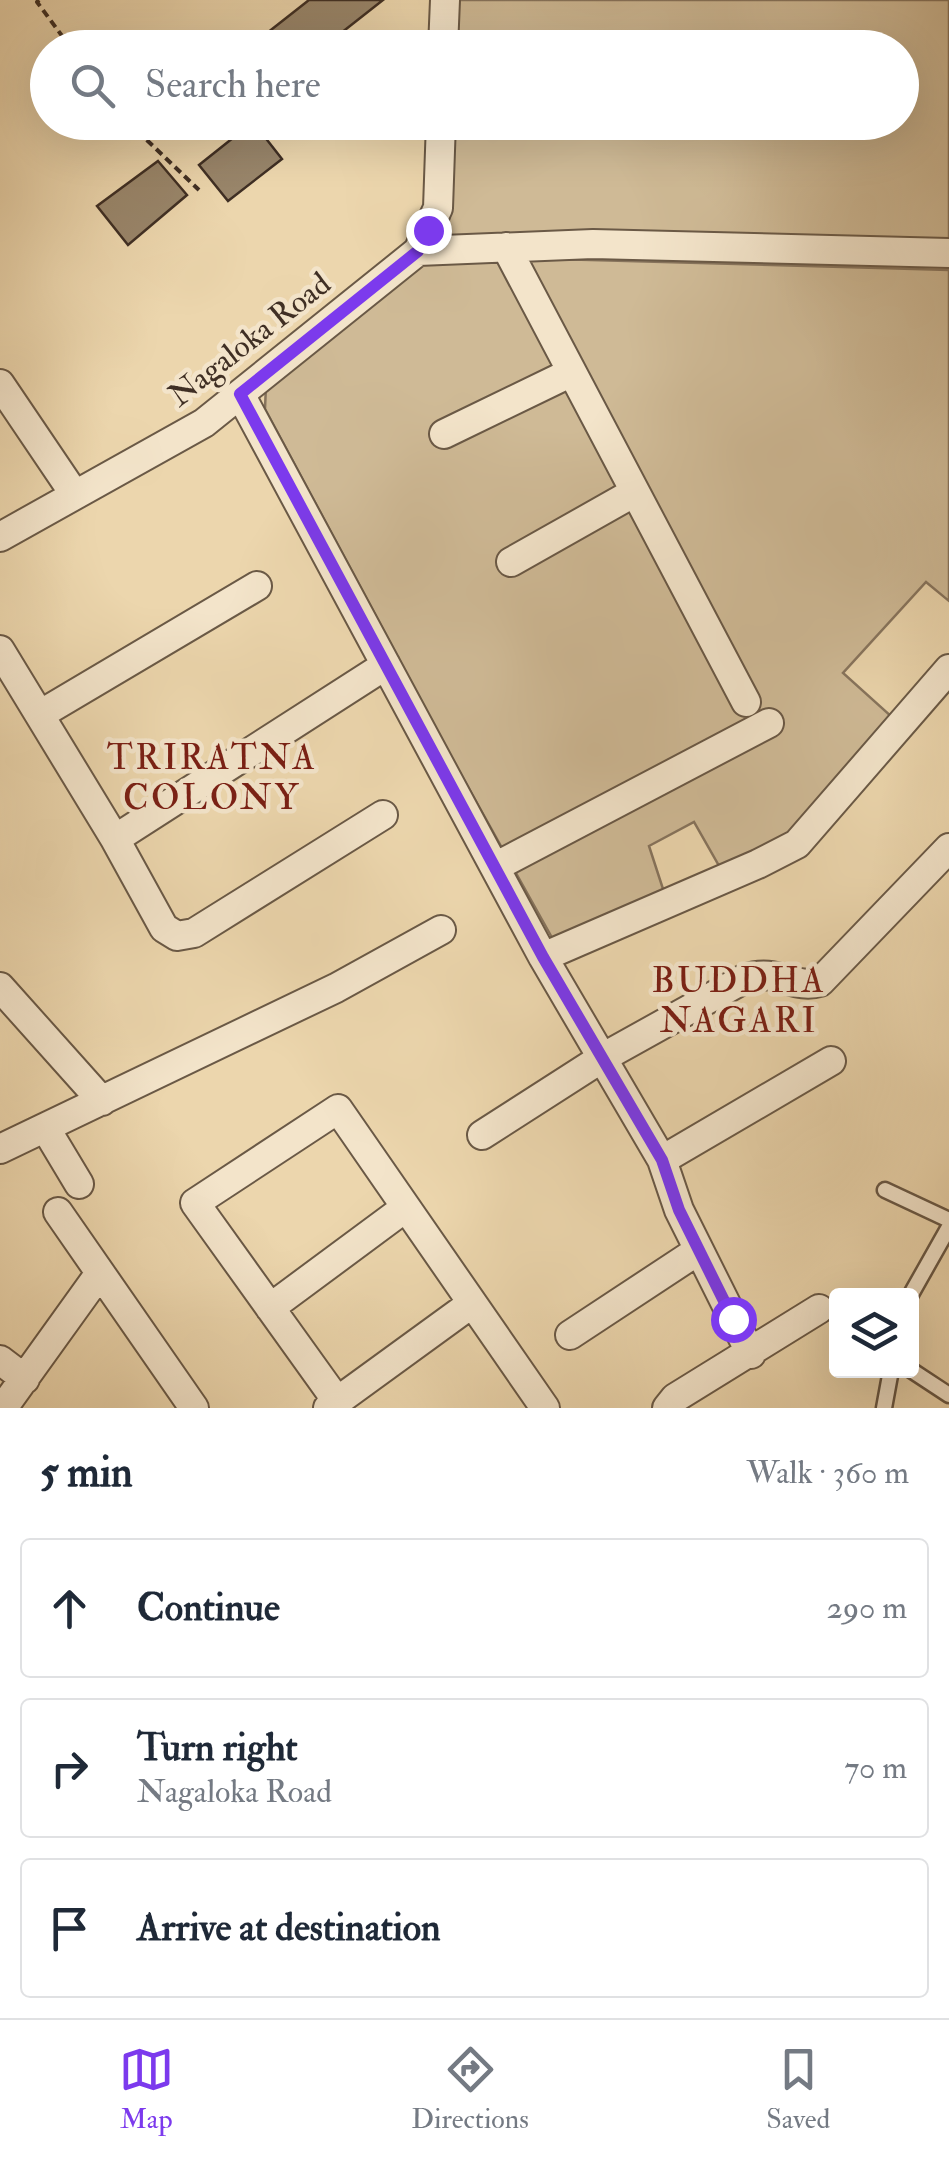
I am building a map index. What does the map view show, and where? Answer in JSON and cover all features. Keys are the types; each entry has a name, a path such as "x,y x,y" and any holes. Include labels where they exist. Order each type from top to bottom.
{"street":[{"path":"444,30 445,0"},
{"name":"Nagaloka Road","path":"0,536 204,423 418,251 438,208 440,140"},
{"path":"418,251 593,244 949,253"},
{"path":"506,247 746,702"},
{"path":"444,434 572,372"},
{"path":"0,384 75,495"},
{"path":"240,394 543,957 662,1160 679,1210 750,1354"},
{"path":"511,562 635,492"},
{"path":"41,714 257,586"},
{"path":"0,650 164,928 177,936 194,933 383,815"},
{"path":"114,839 386,665"},
{"path":"543,957 797,844 949,669"},
{"path":"495,868 768,723"},
{"path":"482,1135 602,1058 758,974 774,974 809,985 820,982 949,848"},
{"path":"0,1149 336,988 441,930"},
{"path":"0,987 102,1101"},
{"path":"662,1160 831,1061"},
{"path":"471,1304 333,1404 195,1202 338,1109 544,1407"},
{"path":"46,1128 80,1184"},
{"path":"270,1308 405,1208"},
{"path":"58,1212 100,1272 178,1401"},
{"path":"570,1335 699,1250"},
{"path":"4,1408 100,1272"},
{"path":"667,1408 675,1398 819,1309"},
{"path":"0,1360 25,1379"}],"lane":[{"path":"885,1190 949,1220"},
{"path":"915,1288 949,1228"},
{"path":"919,1375 949,1395"},
{"path":"884,1408 890,1378"}],"path":[{"path":"39,0 58,30"},
{"path":"147,140 199,190"}],"shaded area":[{"path":"459,0 949,0 949,252 446,239 453,140 919,140 919,30 458,30"},
{"path":"449,256 949,270 949,601 926,582 843,673 892,717 793,832 722,871 694,822 649,846 665,895 555,943 265,409 266,385 426,259"}],"building":[{"path":"309,0 383,0 345,30 271,30"},
{"path":"230,140 267,140 282,159 228,201 199,165"},
{"path":"158,161 187,195 128,245 97,206"}],"district":[{"name":"TRIRATNA COLONY","path":"212,777"},
{"name":"BUDDHA NAGARI","path":"739,1000"}],"route":[{"path":"428,230 418,251 240,394 543,957 662,1160 679,1210 733,1319"}]}
